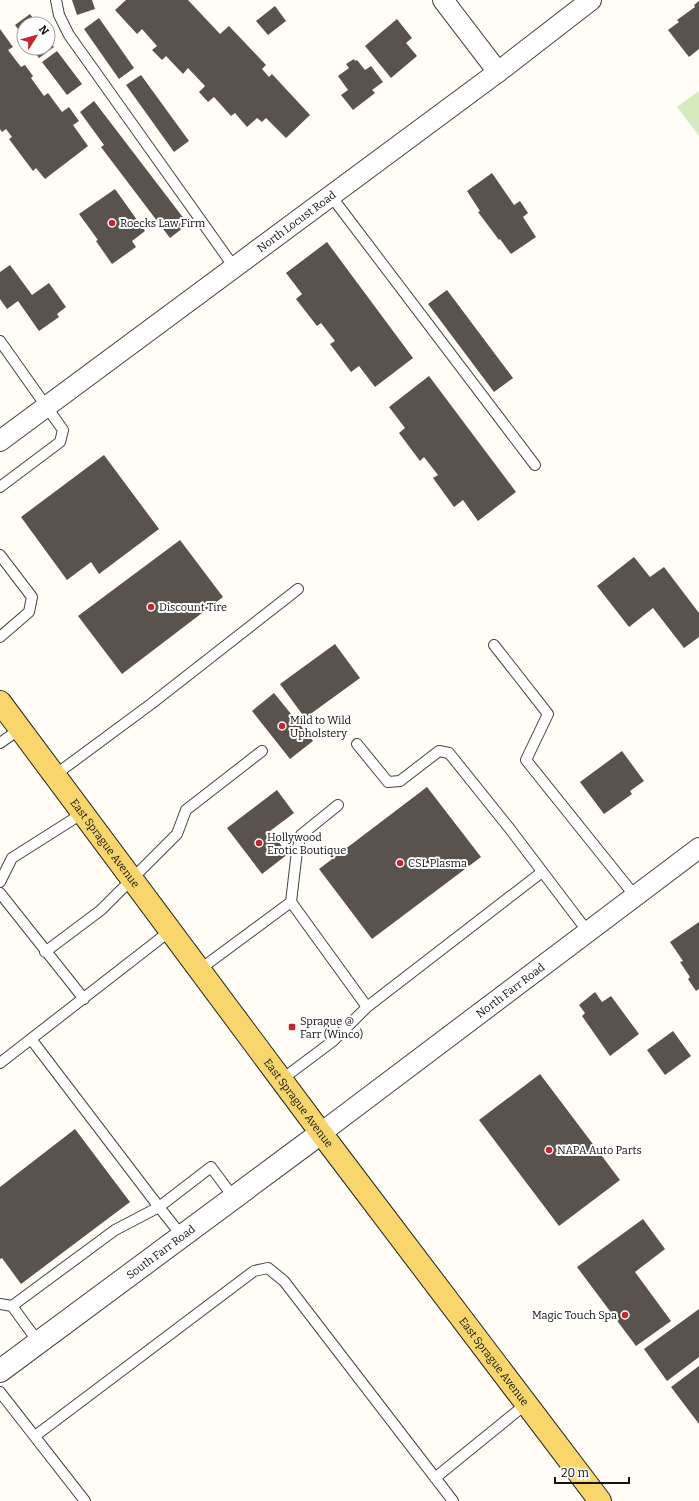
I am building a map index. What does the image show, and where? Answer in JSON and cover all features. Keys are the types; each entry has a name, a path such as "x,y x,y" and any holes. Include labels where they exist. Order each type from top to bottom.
{"main road":[{"name":"East Sprague Avenue","path":"0,702 321,1134 600,1501"}],"street":[{"path":"443,0 498,72"},
{"name":"North Locust Road","path":"0,441 498,72 591,0"},
{"name":"North Farr Road","path":"321,1134 699,848"},
{"name":"South Farr Road","path":"0,1371 321,1134"}],"lane":[{"path":"56,0 59,15 69,35 234,267"},
{"path":"331,196 535,465"},
{"path":"0,341 63,430 60,442 0,486"},
{"path":"0,555 32,597 29,612 0,637"},
{"path":"55,775 151,704 298,589"},
{"path":"494,646 548,714 526,760 635,896"},
{"path":"0,744 20,728"},
{"path":"357,744 388,782 400,781 439,751 449,754 510,829 588,932"},
{"path":"45,952 101,910 177,834 186,810 262,751"},
{"path":"338,805 301,835 297,850 291,902 367,1007"},
{"path":"0,882 12,858 83,813"},
{"path":"281,1080 333,1041 367,1007 542,872"},
{"path":"0,893 45,952 84,999"},
{"path":"199,970 291,902"},
{"path":"0,1063 170,931"},
{"path":"31,1039 182,1236"},
{"path":"12,1306 116,1230 159,1207 212,1167 234,1198"},
{"path":"34,1436 254,1271 268,1268 284,1281 453,1501"},
{"path":"0,1304 12,1306 38,1343"},
{"path":"0,1392 85,1501"},
{"path":"436,1478 526,1404"}],"green space":[{"path":"699,91 699,136 677,107"}],"building":[{"path":"72,0 92,0 95,9 77,15"},
{"path":"126,0 188,0 220,34 229,26 266,65 262,69 269,77 272,74 310,115 286,138 266,118 262,122 257,118 247,127 235,113 231,116 214,97 208,102 199,92 205,86 188,68 183,74 166,56 162,60 152,50 157,46 142,29 137,34 115,10"},
{"path":"699,1 699,49 689,57 668,30 679,22 677,20 695,7 694,5"},
{"path":"275,6 286,21 268,35 256,21"},
{"path":"99,18 134,68 119,79 84,29"},
{"path":"397,19 412,38 406,43 417,56 391,78 365,46"},
{"path":"0,29 13,47 8,50 21,67 25,65 33,76 31,78 44,96 48,93 62,112 69,107 79,121 73,125 88,146 45,179 36,168 33,171 9,139 12,137 6,129 2,132 0,129"},
{"path":"57,51 82,84 67,95 42,62 50,56 56,56"},
{"path":"354,59 355,61 357,60 365,70 371,66 383,82 372,90 375,93 353,110 341,95 348,90 338,76 349,68 346,64"},
{"path":"141,75 189,141 174,152 126,85"},
{"path":"94,101 188,224 170,238 101,147 104,145 80,112"},
{"path":"492,173 514,205 520,201 528,213 523,217 536,237 511,254 478,212 480,211 467,191"},
{"name":"Roecks Law Firm","path":"115,189 145,231 132,241 136,247 112,264 96,241 98,240 79,214"},
{"path":"327,242 413,358 375,387 359,366 351,372 330,344 335,341 321,323 317,326 296,299 302,294 286,273"},
{"path":"10,265 32,295 49,283 66,307 57,314 59,317 39,331 18,301 7,309 0,299 0,272"},
{"path":"447,290 513,378 494,392 428,304"},
{"path":"429,376 516,492 478,521 463,500 454,507 433,478 438,475 424,457 420,461 399,433 405,428 389,407"},
{"path":"104,455 159,529 99,574 91,562 67,580 21,517"},
{"name":"Discount Tire","path":"180,540 223,597 122,674 78,616"},
{"path":"634,557 650,577 664,567 699,613 699,637 684,648 653,608 629,627 597,586"},
{"path":"335,644 360,678 305,718 280,684"},
{"name":"Mild to Wild Upholstery","path":"274,693 313,741 290,759 252,711"},
{"path":"622,751 644,781 630,791 632,794 604,814 580,782"},
{"name":"CSL Plasma","path":"427,787 481,857 372,939 319,869"},
{"name":"Hollywood Erotic Boutique","path":"277,790 294,813 270,831 288,854 262,874 227,828"},
{"path":"699,922 699,989 696,991 688,979 690,977 680,962 683,961 670,942"},
{"path":"595,992 602,1002 611,996 639,1034 610,1056 582,1016 585,1013 579,1005"},
{"path":"673,1031 691,1056 665,1075 647,1050"},
{"name":"NAPA Auto Parts","path":"540,1074 620,1180 559,1226 479,1120"},
{"path":"75,1129 130,1202 21,1284 2,1258 0,1259 0,1187"},
{"path":"643,1219 665,1249 635,1272 671,1321 636,1346 577,1267"},
{"path":"699,1309 699,1357 667,1381 644,1349"},
{"path":"699,1366 699,1424 671,1387"}],"place":[{"name":"Roecks Law Firm","path":"112,223"},
{"name":"Discount Tire","path":"151,607"},
{"name":"Mild to Wild Upholstery","path":"282,726"},
{"name":"Hollywood Erotic Boutique","path":"259,843"},
{"name":"CSL Plasma","path":"400,863"},
{"name":"Sprague @ Farr (Winco)","path":"292,1027"},
{"name":"NAPA Auto Parts","path":"549,1150"},
{"name":"Magic Touch Spa","path":"625,1315"}]}
